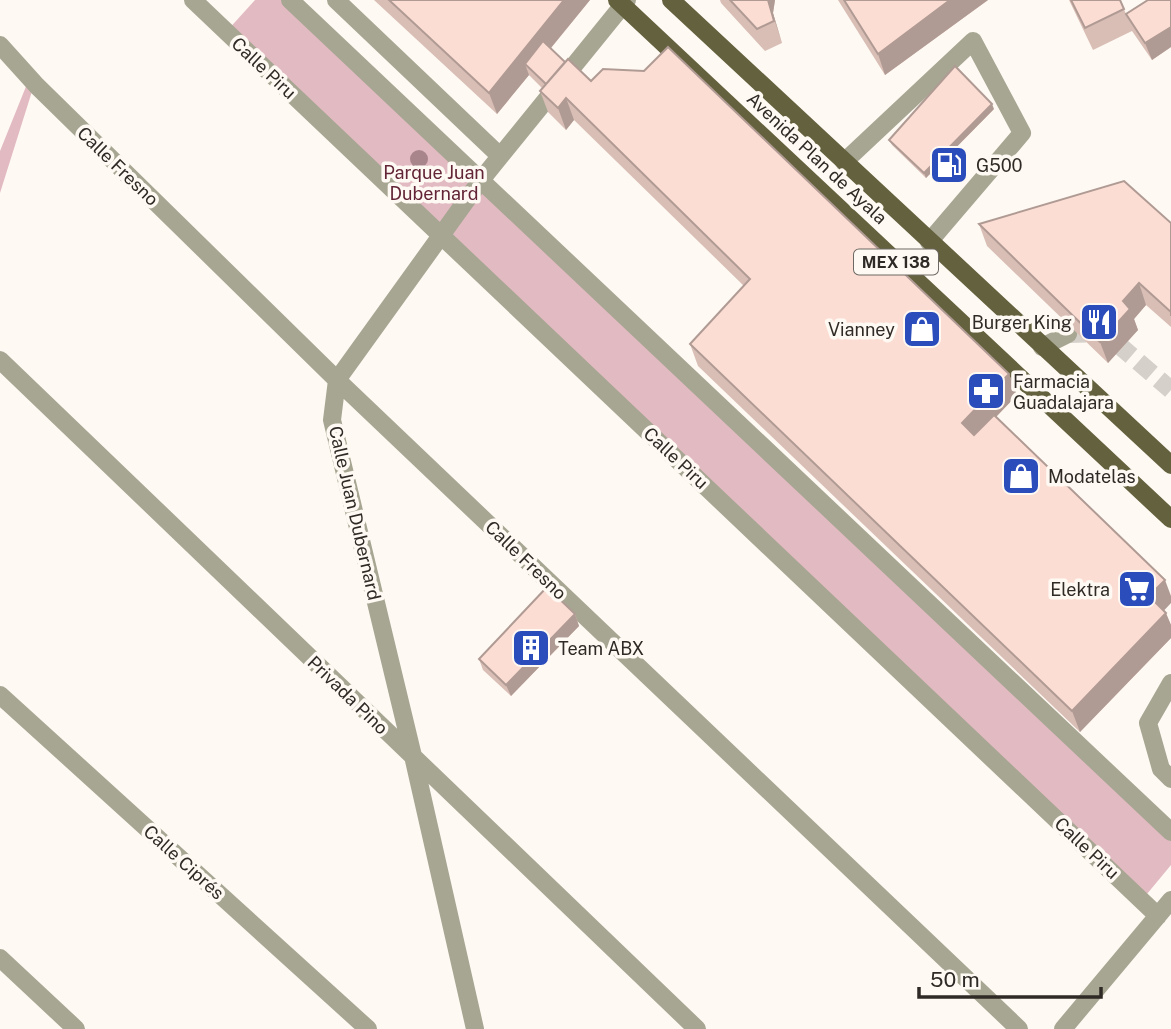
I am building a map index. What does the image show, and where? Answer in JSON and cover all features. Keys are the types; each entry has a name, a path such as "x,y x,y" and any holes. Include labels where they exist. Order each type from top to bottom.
{"main road":[{"name":"Avenida Plan de Ayala","path":"671,0 1171,465"},
{"name":"Avenida Plan de Ayala","path":"622,1 1171,519"}],"street":[{"name":"Calle Piru","path":"193,0 1158,916"},
{"path":"290,0 1171,832"},
{"path":"336,0 500,156"},
{"name":"Calle Juan Dubernard","path":"475,1029 332,421 337,380 481,180 622,1"},
{"path":"844,162 973,41 1022,133 929,242"},
{"name":"Calle Fresno","path":"0,45 37,86 337,380 1019,1029"},
{"path":"1042,346 1068,334"},
{"name":"Privada Pino","path":"0,360 697,1029"},
{"path":"1171,683 1148,723 1161,769 1171,779"},
{"name":"Calle Ciprés","path":"0,695 368,1029"},
{"path":"1063,1029 1171,900"},
{"path":"0,958 76,1029"}],"green space":[{"name":"Parque Juan Dubernard","path":"255,0 290,0 1171,832 1171,865 1142,900 226,32"},
{"path":"27,84 34,85 0,193 0,151"}],"building":[{"path":"389,0 564,0 489,93"},
{"path":"730,0 768,0 774,21 757,29"},
{"path":"844,0 950,0 878,54"},
{"path":"1071,0 1120,0 1124,9 1085,28"},
{"path":"1148,0 1171,0 1171,27 1145,43 1126,14"},
{"path":"543,41 565,62 546,84 525,64"},
{"path":"668,47 1009,374 962,423 974,435 994,415 1165,580 1149,596 1166,613 1072,711 690,344 750,279 566,98 558,108 540,91 568,59 591,81 603,69 644,71"},
{"path":"955,66 992,104 924,173 889,140"},
{"path":"1124,181 1171,223 1171,312 1139,283 1123,301 1130,309 1100,342 979,224"},
{"name":"Team ABX","path":"547,587 575,614 506,685 479,659"}],"tunnel":[{"path":"1068,334 1105,333 1171,390"}],"place":[{"name":"G500","path":"949,165"},
{"name":"Burger King","path":"1099,322"},
{"name":"Vianney","path":"922,329"},
{"name":"Farmacia Guadalajara","path":"986,391"},
{"name":"Modatelas","path":"1021,476"},
{"name":"Elektra","path":"1137,589"},
{"name":"Team ABX","path":"531,648"}]}
